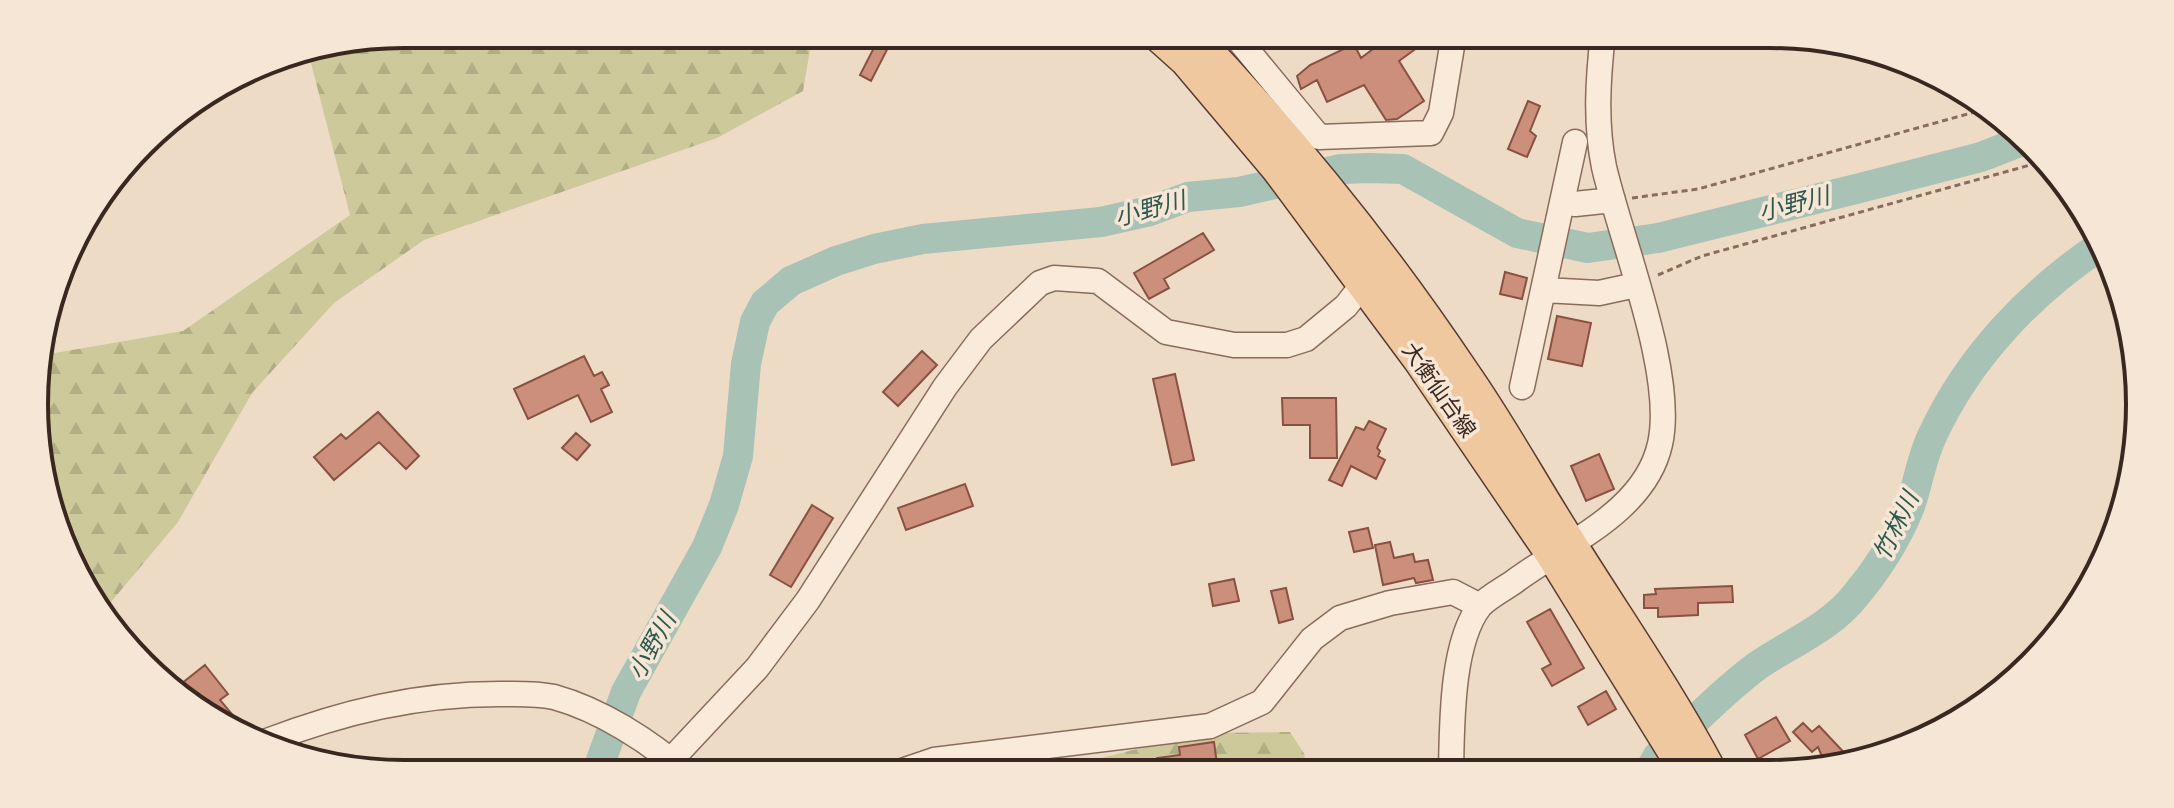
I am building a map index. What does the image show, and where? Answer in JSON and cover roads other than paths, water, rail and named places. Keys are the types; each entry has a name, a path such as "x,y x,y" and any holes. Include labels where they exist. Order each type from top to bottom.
{"main road":[{"name":"大衡仙台線","path":"1173,48 1291,165"},
{"name":"大衡仙台線","path":"1202,48 1331,216 1403,286 1457,363 1560,548 1691,760"},
{"name":"大衡仙台線","path":"1331,216 1364,283 1560,548"}],"street":[{"path":"1246,48 1319,137 1431,133 1441,113 1452,48"},
{"path":"1452,760 1460,654 1480,606 1624,506 1647,481 1660,448 1665,417 1660,379 1604,164 1597,108 1602,48"},
{"path":"1522,387 1575,142"},
{"path":"1561,209 1575,204 1614,207"},
{"path":"684,760 808,600 945,387 981,339 1040,283 1054,278 1098,281 1166,332 1234,345 1287,345 1306,339 1346,306 1364,283"},
{"path":"1545,284 1599,293 1634,278"},
{"path":"946,760 1210,726 1262,702 1312,639 1340,618 1390,603 1453,592 1480,606"},
{"path":"280,737 398,701 460,694 551,697 639,738 669,760"}],"waterway":[{"name":"小野川","path":"601,760 626,692 707,547 724,505 738,456 746,364 755,322 765,303 791,281 836,261 923,239 1101,222 1150,211 1188,197 1239,192 1341,169 1369,168 1403,169 1517,233 1588,248 1658,238 1981,157 2014,144"},
{"name":"竹林川","path":"1656,760 1731,687 1757,666 1822,626 1855,596 1898,532 1909,509 1929,443 1964,379 2026,306 2091,252"}]}
